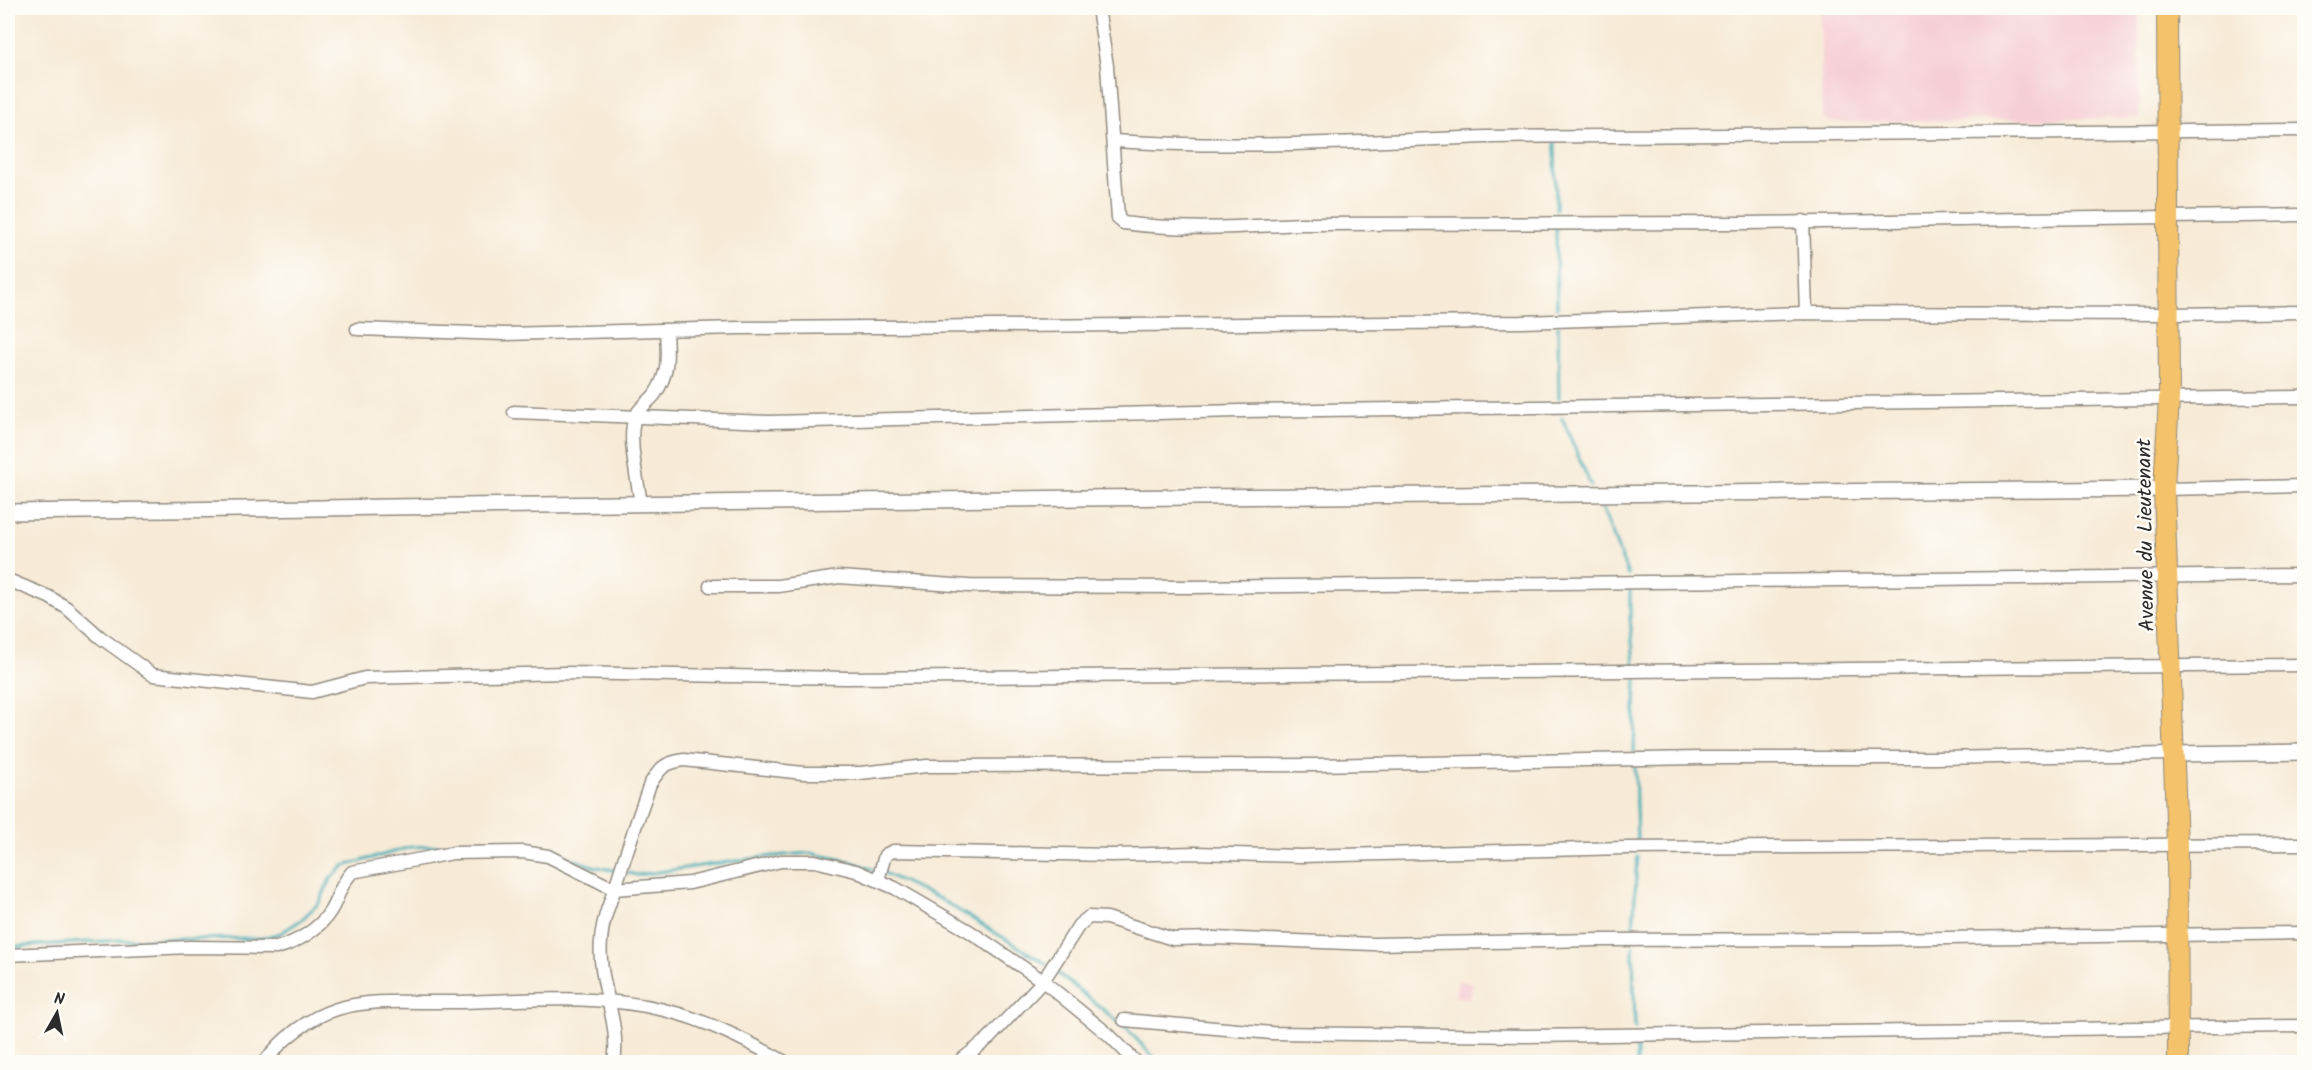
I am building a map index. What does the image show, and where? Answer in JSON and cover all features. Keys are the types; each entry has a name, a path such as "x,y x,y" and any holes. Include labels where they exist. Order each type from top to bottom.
{"main road":[{"name":"Avenue du Lieutenant","path":"2167,8 2169,398 2164,489 2177,846 2178,1062"}],"street":[{"path":"1098,8 1107,66 1118,218 1123,223 1239,227 1300,224 2304,215"},
{"path":"1113,141 1207,145 1351,143 1486,137 2304,130"},
{"path":"1803,221 1806,313"},
{"path":"357,329 504,334 758,327 1522,322 1806,313 2304,312"},
{"path":"641,504 632,449 636,415 656,393 666,373 668,364 666,331"},
{"path":"514,412 636,415 768,422 1240,411 2304,397"},
{"path":"8,512 2304,486"},
{"path":"710,586 778,586 839,577 969,586 1087,587 1392,586 2304,575"},
{"path":"8,580 49,597 67,608 106,642 153,675 312,692 365,678 566,673 858,678 2304,665"},
{"path":"614,1062 616,1038 614,1018 602,967 601,941 617,878 650,784 658,771 668,762 684,760 803,772 860,773 927,766 1303,765 1700,758 1936,758 2304,752"},
{"path":"878,880 880,866 885,855 893,851 1301,856 1626,848 2304,844"},
{"path":"8,955 190,947 276,948 288,945 306,934 328,914 342,882 352,872 453,853 523,852 548,856 617,878 690,883 781,861 815,861 856,871 878,880 969,931 1043,981 1109,1035 1136,1062"},
{"path":"959,1062 989,1038 1043,981 1079,925 1089,917 1107,918 1173,939 1214,938 1373,944 2304,933"},
{"path":"265,1062 302,1027 320,1015 339,1008 368,1003 541,999 608,1000 666,1010 692,1018 748,1042 786,1062"},
{"path":"1124,1020 1272,1033 1526,1036 2304,1026"}],"shaded area":[{"path":"1820,8 2139,8 2139,118 1829,122 1822,117"},
{"path":"1458,981 1473,983 1470,999 1455,996"}],"waterway":[{"path":"1555,142 1556,209"},
{"path":"1556,227 1557,308"},
{"path":"1558,326 1559,398"},
{"path":"1562,418 1591,486"},
{"path":"1600,502 1628,575"},
{"path":"1630,590 1634,665"},
{"path":"1634,752 1636,679"},
{"path":"1635,765 1637,841"},
{"path":"8,947 120,940 262,938 281,933 301,920 319,903 331,878 344,866 411,847 496,843 544,848 592,866 618,871"},
{"path":"624,872 637,875 763,857 809,853 849,861 877,871"},
{"path":"1633,932 1637,856"},
{"path":"884,873 940,899 1048,965"},
{"path":"1633,947 1635,1028"},
{"path":"1055,971 1126,1028 1158,1062"},
{"path":"1637,1044 1637,1062"}]}
